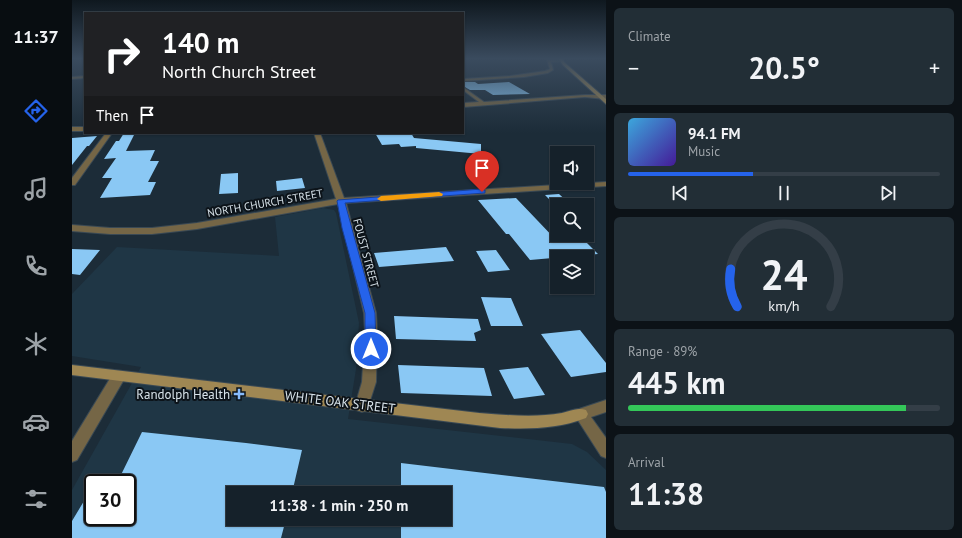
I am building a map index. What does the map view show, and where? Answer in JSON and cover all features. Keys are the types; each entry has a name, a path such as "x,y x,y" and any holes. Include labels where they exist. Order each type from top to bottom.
{"street":[{"path":"587,83 603,97 606,102"},
{"path":"464,89 484,104"},
{"path":"464,105 603,97"},
{"path":"72,129 84,128"},
{"path":"72,183 108,134"},
{"name":"FOUST STREET","path":"317,134 341,201 346,228 370,313 371,333 369,382 362,406"},
{"name":"NORTH CHURCH STREET","path":"72,228 110,231 152,231 205,225 341,201 606,184"},
{"name":"WHITE OAK STREET","path":"72,370 362,406 508,421 537,422 565,419 606,406"},
{"path":"72,455 119,376"},
{"path":"581,414 606,451"}],"shaded area":[{"name":"Randolph Health","path":"323,208 334,210 336,213 359,323 356,369 348,419 572,444 587,452 606,470 606,538 72,538 72,490 141,367 72,356 72,294 117,247 279,256 275,217"}],"building":[{"path":"464,83 511,83 530,94 493,95 485,90 470,90 464,87"},
{"path":"123,134 134,134 126,151 155,150 150,161 159,161 148,182 156,182 150,195 100,198 112,178 102,178 116,158 104,159 116,141 119,141"},
{"path":"376,134 412,134 414,138 481,144 481,154 416,148 416,146 401,147 399,144 382,145"},
{"path":"97,136 89,146 87,146 72,165 72,138"},
{"path":"238,173 238,193 219,194 221,174"},
{"path":"302,178 305,188 277,191 276,181"},
{"path":"559,194 563,198 550,198 550,200 545,195"},
{"path":"516,198 550,234 550,242 586,242 594,250 550,250 550,258 530,260 478,200"},
{"path":"446,247 454,261 379,267 374,253"},
{"path":"72,249 100,250 80,275 72,274"},
{"path":"496,250 510,270 488,272 476,251"},
{"path":"481,297 511,298 523,326 491,326"},
{"path":"394,316 478,319 481,330 474,333 476,341 396,339"},
{"path":"580,330 606,363 606,372 571,377 541,334"},
{"path":"398,365 484,368 492,396 401,393"},
{"path":"528,367 545,395 514,399 499,370"},
{"name":"Randolph Health","path":"142,432 302,450 294,486 226,486 226,526 284,526 281,538 72,538 72,521 84,501 84,526 136,526 136,474 121,474"},
{"path":"401,463 604,487 606,492 606,538 401,538 401,526 452,526 452,486 401,486"}],"slow traffic":[{"path":"381,199 439,194"}],"place":[{"name":"Randolph Health","path":"239,394"}],"route":[{"path":"371,349 370,313 346,228 341,201 482,192"}]}
